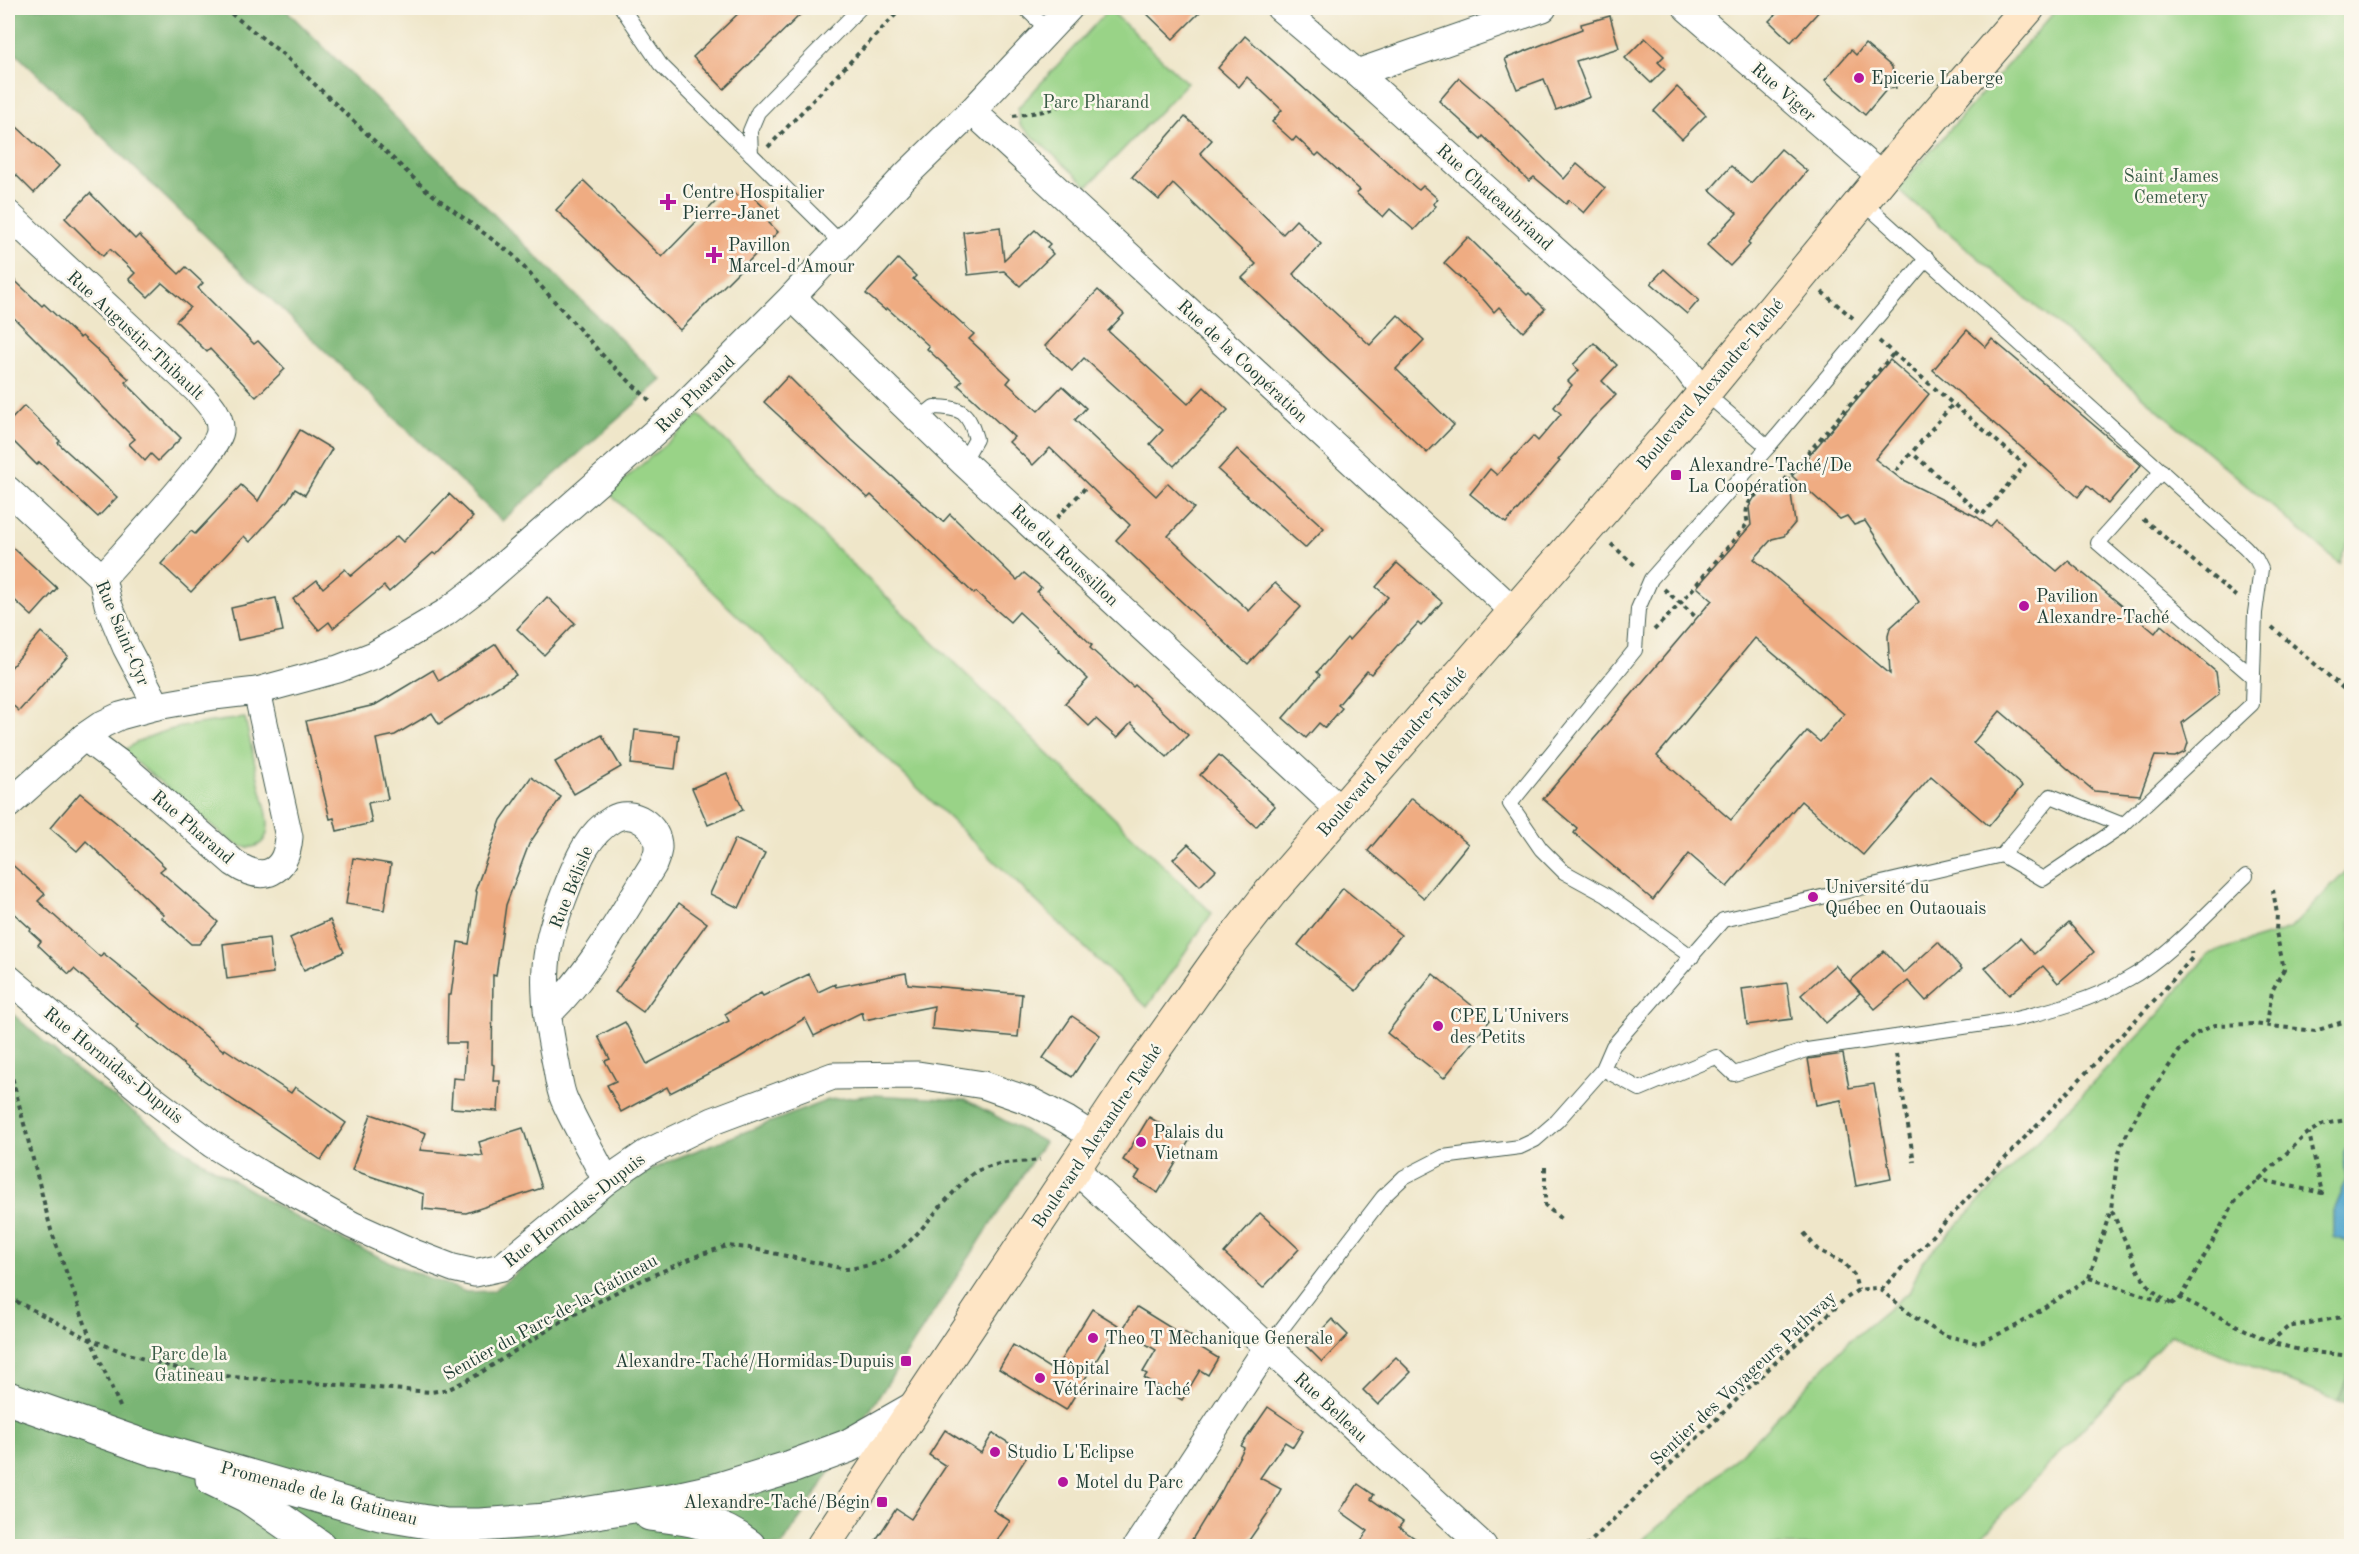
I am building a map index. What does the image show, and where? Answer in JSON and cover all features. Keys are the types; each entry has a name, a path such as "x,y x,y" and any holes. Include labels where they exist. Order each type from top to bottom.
{"main road":[{"name":"Boulevard Alexandre-Taché","path":"823,1546 1136,1076 1220,957 1270,893 1705,393 1872,189 2028,8"}],"street":[{"name":"Rue Pharand","path":"8,805 84,736 120,716 157,706 214,696 257,692 338,669 374,655 437,618 488,579 669,420 792,297 906,175 972,111 1069,8"},
{"name":"Rue Chateaubriand","path":"1280,8 1357,73 1687,369 1705,393"},
{"path":"1357,73 1543,8"},
{"name":"Rue Viger","path":"1687,8 1872,189"},
{"name":"Rue de la Coopération","path":"972,111 1515,612"},
{"name":"Rue Augustin-Thibault","path":"8,214 199,392 216,412 220,423 220,434 204,460 102,578"},
{"name":"Rue du Roussillon","path":"792,297 963,462 1009,502 1340,810"},
{"name":"Rue Saint-Cyr","path":"8,490 102,578 108,604 126,647 157,706"},
{"name":"Rue Pharand","path":"84,736 123,766 234,863 248,872 259,875 271,871 284,861 289,837 257,692"},
{"name":"Rue Bélisle","path":"549,1013 572,991 653,865 658,848 655,833 646,822 633,816 618,816 603,824 589,840 575,868 554,922 545,976 551,1041 563,1097 606,1181"},
{"name":"Rue Hormidas-Dupuis","path":"8,978 142,1091 212,1144 304,1200 352,1225 453,1268 475,1273 502,1267 606,1181 647,1153 713,1121 833,1076 918,1075 984,1085 1032,1102 1095,1138"},
{"name":"Rue Belleau","path":"1074,1168 1484,1546"},
{"path":"1137,1546 1267,1348"},
{"name":"Promenade de la Gatineau","path":"8,1398 167,1455 247,1496 319,1546"},
{"name":"Promenade de la Gatineau","path":"135,1443 380,1514 446,1525 480,1525 546,1520 671,1500 716,1490 791,1467 848,1446 913,1409"},
{"name":"Promenade de la Gatineau","path":"612,1509 696,1519 738,1538 749,1546"}],"lane":[{"path":"622,8 660,64 842,244"},
{"path":"751,154 750,131 759,112 860,8"},
{"path":"1025,8 1048,30"},
{"path":"1872,189 1927,258 2162,471 2256,559 2261,570 2255,612 2252,704 2122,825 2043,879 2002,855"},
{"path":"1692,957 1606,895 1564,872 1541,849 1510,804 1635,650 1638,609 1651,579 1768,447 1927,258"},
{"path":"1705,393 1768,447"},
{"path":"919,419 934,407 958,408 971,420 976,439 963,462"},
{"path":"2162,471 2098,543 2253,677"},
{"path":"1267,1348 1383,1197 1404,1177 1443,1157 1520,1147 1535,1140 1557,1121 1603,1069 1613,1046 1724,920 2002,855 2051,796 2122,825"},
{"path":"1603,1069 1640,1089 1716,1057 1734,1074 1807,1050 2011,1020 2114,987 2131,978 2169,948 2246,876"}],"path":[{"path":"224,8 284,56 425,189 513,255 606,359 669,420"},
{"path":"767,148 902,8"},
{"path":"1006,118 1045,111 1074,102"},
{"path":"1800,275 2025,465 1982,514 1912,453"},
{"path":"1635,650 1680,604 1748,523 1746,509 1750,500 1763,489 1777,489 1894,353"},
{"path":"1896,471 1953,404"},
{"path":"1053,523 1088,485"},
{"path":"2129,507 2352,696"},
{"path":"1611,544 1641,570"},
{"path":"1659,585 1696,618"},
{"path":"2267,1024 2272,991 2284,969 2276,932 2277,914 2273,890"},
{"path":"2192,958 1881,1290 1914,1317 1943,1335 1977,1343 2009,1330 2089,1278 2111,1209 2121,1144 2143,1104 2180,1050 2195,1034 2215,1025 2267,1024 2315,1031 2352,1019"},
{"path":"1893,1037 1914,1162"},
{"path":"8,1061 51,1230 91,1340 135,1443"},
{"path":"2089,1278 2171,1304 2181,1298 2234,1203 2309,1132 2324,1124 2352,1119"},
{"path":"2257,1179 2322,1193 2309,1132"},
{"name":"Sentier du Parc-de-la-Gatineau","path":"8,1297 91,1340 137,1357 184,1370 233,1377 440,1392 477,1375 562,1321 622,1289 672,1265 727,1246 750,1248 845,1269 879,1263 893,1256 914,1238 936,1210 975,1172 1005,1163 1041,1160"},
{"path":"1545,1167 1545,1205 1562,1220"},
{"path":"2111,1209 2140,1274 2152,1290 2171,1304"},
{"path":"1804,1233 1817,1249 1844,1263 1854,1275 1858,1290"},
{"name":"Sentier des Voyageurs Pathway","path":"1586,1546 1764,1373 1844,1300 1858,1290 1866,1288 1881,1290"},
{"path":"2181,1298 2270,1342 2303,1352 2352,1356"},
{"path":"2270,1342 2288,1327 2352,1315"}],"green space":[{"path":"8,8 284,8 662,380 502,521 8,46"},
{"name":"Saint James Cemetery","path":"2058,8 2351,8 2352,531 2339,563 1897,189"},
{"name":"Parc Pharand","path":"1109,9 1187,83 1088,186 1020,125 1018,108"},
{"path":"699,415 1212,913 1147,1007 609,493"},
{"path":"245,718 268,824 264,839 255,846 249,847 229,840 123,751 166,731 197,724"},
{"path":"2351,866 2351,1139 2344,1153 2346,1180 2333,1211 2333,1237 2351,1243 2352,1366 2338,1401 2171,1334 1973,1546 1635,1546 1703,1489 1761,1434 1846,1344 1910,1291 1922,1262 2160,1013 2208,954 2290,929"},
{"name":"Parc de la Gatineau","path":"8,1010 75,1069 195,1157 304,1222 403,1268 466,1292 493,1291 533,1260 602,1193 677,1158 828,1100 872,1095 966,1100 1044,1142 782,1546 8,1546"},
{"path":"2351,1366 2351,1406 2338,1401"}],"water":[{"path":"2351,1139 2351,1243 2333,1237 2333,1211 2346,1180 2344,1153"}],"building":[{"path":"744,8 807,8 724,89 693,57"},
{"path":"1141,8 1204,8 1173,39"},
{"path":"1782,8 1822,8 1791,42 1769,21"},
{"path":"1610,16 1619,48 1576,61 1590,97 1556,110 1544,79 1517,89 1505,59 1582,29 1581,24"},
{"path":"1245,36 1416,188 1419,190 1423,186 1438,199 1433,204 1436,206 1414,230 1390,209 1383,217 1356,193 1360,190 1319,153 1316,156 1296,137 1293,141 1272,122 1282,110 1247,77 1239,87 1218,68"},
{"path":"1645,38 1664,56 1658,62 1665,69 1651,83 1625,58"},
{"name":"Epicerie Laberge","path":"1865,44 1892,67 1896,88 1887,89 1865,115 1825,80 1851,50 1856,55"},
{"path":"1459,78 1498,112 1564,179 1577,164 1605,188 1584,213 1569,200 1566,204 1534,177 1529,181 1483,136 1481,139 1439,101"},
{"path":"1677,87 1706,115 1682,139 1654,111"},
{"path":"1185,117 1212,140 1200,153 1283,234 1296,220 1321,244 1293,274 1370,345 1398,315 1424,340 1396,369 1454,425 1427,453 1242,278 1256,264 1173,184 1159,200 1132,177"},
{"path":"17,127 59,166 34,193 8,167 8,137"},
{"path":"1781,149 1807,171 1748,242 1750,245 1730,266 1707,245 1737,213 1710,190 1731,166 1751,183"},
{"name":"Pavillon Marcel-d'Amour","path":"584,181 662,257 729,188 739,198 746,190 774,217 769,223 778,232 680,330 556,210"},
{"path":"90,193 135,239 139,235 179,274 186,267 203,283 198,288 254,344 258,341 285,369 256,397 210,349 207,352 176,321 190,307 162,283 148,297 129,279 135,273 110,249 103,256 65,218"},
{"path":"1000,227 1004,260 1035,230 1050,244 1047,247 1053,254 1020,286 1004,271 968,275 963,232"},
{"path":"1468,237 1527,295 1529,293 1545,309 1523,332 1499,307 1494,312 1444,263"},
{"path":"898,259 916,276 913,279 974,334 969,339 1011,378 1007,383 1038,411 1062,386 1086,408 1075,420 1156,496 1168,483 1194,508 1168,536 1249,611 1275,583 1301,607 1248,664 1116,540 1130,525 1050,448 1033,465 1009,442 1014,437 958,385 962,381 927,349 929,346 887,308 885,310 866,294"},
{"path":"1664,269 1699,300 1687,314 1651,283"},
{"path":"8,274 42,306 44,304 129,379 125,382 181,438 158,461 151,454 145,461 129,444 135,439 8,312"},
{"path":"1098,290 1124,314 1108,331 1188,404 1204,387 1228,410 1174,466 1150,444 1163,430 1084,358 1072,371 1045,346"},
{"path":"1967,330 1986,347 1992,339 2141,465 2108,504 2087,485 2078,497 1933,370"},
{"path":"1594,343 1617,365 1602,381 1616,395 1592,419 1558,460 1560,461 1506,523 1470,494 1490,469 1497,475 1533,436 1538,441 1561,414 1554,407 1572,385 1568,381 1579,370 1573,365"},
{"name":"Pavilion Alexandre-Taché","path":"1890,360 1929,394 1875,459 1901,479 1977,517 1990,527 1996,520 2057,571 2068,561 2155,633 2161,625 2216,672 2219,694 2182,723 2188,743 2185,752 2175,757 2155,756 2140,795 2094,791 2000,711 1973,743 2022,786 1989,826 1931,776 1863,855 1801,801 1727,887 1689,854 1653,900 1574,833 1577,828 1543,799 1712,600 1697,587 1751,525 1749,507 1754,498 1761,491 1779,491 1789,479 1795,523 1784,536 1772,539 1754,559 1890,674 1888,636 1890,628 1919,602 1865,521 1854,525 1847,516 1840,519 1792,476","holes":["1755,638 1844,714 1820,742 1807,731 1731,820 1657,756"]},
{"path":"788,376 852,440 943,522 950,514 1017,580 1024,573 1041,587 1037,592 1092,645 1090,648 1133,687 1135,685 1188,735 1167,757 1131,723 1117,738 1096,719 1089,726 1065,703 1088,679 1060,650 1019,612 1010,622 976,592 974,594 871,495 868,498 764,402"},
{"path":"24,406 60,441 58,443 117,497 98,517 39,462 37,465 8,436 8,423"},
{"path":"300,430 332,449 305,495 295,489 250,542 244,536 191,592 161,564 191,531 195,534 241,485 258,501"},
{"path":"1237,449 1324,528 1305,548 1218,470"},
{"path":"449,494 473,517 436,555 433,553 389,592 384,586 333,628 329,622 319,630 293,599 317,580 323,588 345,569 351,576 397,536 403,542"},
{"path":"8,543 57,588 32,616 8,594"},
{"path":"1397,563 1442,602 1421,626 1418,623 1371,674 1367,671 1338,705 1342,708 1325,728 1319,723 1306,738 1283,718 1320,675 1317,672 1388,597 1376,587"},
{"path":"547,597 575,623 544,655 517,629"},
{"path":"276,598 283,631 238,640 231,608"},
{"path":"41,632 68,656 19,711 8,701 8,671"},
{"path":"496,644 516,675 439,724 432,713 395,735 376,739 388,799 368,803 372,823 337,831 334,818 330,819 306,721 375,705 433,670 439,681"},
{"path":"635,730 679,735 675,769 631,764"},
{"path":"602,735 621,767 574,794 555,762"},
{"path":"1219,755 1275,806 1256,827 1200,775"},
{"path":"727,773 743,810 708,825 692,788"},
{"path":"531,777 561,797 529,844 506,905 496,976 493,975 492,1064 494,1065 493,1081 500,1081 498,1111 451,1108 453,1078 464,1079 466,1043 447,1043 448,995 451,995 458,942 469,944 477,892 475,891 501,820"},
{"path":"80,793 130,834 165,867 160,871 218,922 199,944 191,944 161,917 164,915 86,841 77,851 50,828"},
{"path":"1412,798 1468,844 1424,898 1368,851"},
{"path":"735,839 765,853 739,908 710,894"},
{"path":"1188,844 1216,870 1200,886 1173,859"},
{"path":"353,858 391,864 384,910 346,904"},
{"path":"8,861 45,894 38,901 100,957 103,953 224,1051 225,1049 291,1093 295,1087 346,1123 321,1160 202,1079 137,1027 139,1025 74,969 69,974 38,945 41,941 8,908"},
{"path":"1343,888 1401,935 1356,991 1298,945"},
{"path":"679,903 707,923 643,1012 615,992"},
{"path":"330,920 344,952 304,970 290,938"},
{"path":"2069,923 2094,952 2058,983 2043,966 2009,995 1985,968 2020,938 2034,954"},
{"path":"269,938 273,973 227,979 223,944"},
{"path":"1938,942 1962,969 1926,1001 1908,981 1875,1009 1850,981 1884,951 1904,973"},
{"path":"1835,965 1860,993 1826,1023 1801,995"},
{"path":"906,973 908,984 1022,994 1018,1037 932,1029 934,1006 864,1020 862,1012 814,1036 805,1018 737,1059 670,1093 667,1087 621,1112 607,1085 616,1081 605,1061 610,1059 598,1036 625,1022 647,1064 729,1021 725,1014 761,993 763,996 809,974 818,992 835,984 836,987"},
{"name":"CPE L'Univers des Petits","path":"1433,974 1490,1020 1444,1078 1387,1033"},
{"path":"1787,983 1792,1019 1747,1025 1742,989"},
{"path":"1072,1016 1100,1035 1072,1077 1043,1058"},
{"path":"1843,1054 1849,1088 1874,1084 1891,1179 1856,1186 1841,1100 1816,1105 1808,1059"},
{"path":"371,1114 426,1133 420,1150 483,1156 479,1142 523,1128 542,1188 466,1213 423,1209 424,1194 352,1170"},
{"path":"1149,1117 1189,1141 1158,1193 1135,1179 1140,1171 1123,1160"},
{"path":"1260,1213 1299,1249 1263,1288 1224,1253"},
{"path":"1137,1307 1179,1333 1181,1330 1197,1340 1195,1344 1218,1358 1208,1375 1200,1370 1182,1400 1144,1378 1147,1374 1143,1372 1156,1350 1122,1330"},
{"path":"1092,1309 1118,1325 1066,1410 999,1369 1013,1345 1054,1371"},
{"path":"1332,1319 1348,1335 1322,1362 1306,1346"},
{"path":"1396,1357 1411,1372 1378,1405 1363,1390"},
{"path":"1268,1407 1303,1431 1293,1447 1285,1442 1260,1478 1281,1489 1268,1513 1245,1546 1188,1546 1221,1492 1244,1448 1241,1446"},
{"path":"945,1430 981,1453 993,1433 1028,1455 993,1510 1010,1521 993,1546 872,1546 896,1509 911,1519 946,1466 929,1455"},
{"path":"1358,1484 1374,1495 1371,1499 1403,1522 1399,1527 1426,1546 1357,1546 1368,1531 1340,1511"}],"place":[{"name":"Epicerie Laberge","path":"1859,78"},
{"name":"Centre Hospitalier Pierre-Janet","path":"668,202"},
{"name":"Pavillon Marcel-d'Amour","path":"714,255"},
{"name":"Alexandre-Taché/De La Coopération","path":"1676,475"},
{"name":"Pavilion Alexandre-Taché","path":"2024,606"},
{"name":"Université du Québec en Outaouais","path":"1813,897"},
{"name":"CPE L'Univers des Petits","path":"1438,1026"},
{"name":"Palais du Vietnam","path":"1141,1142"},
{"name":"Theo T Mechanique Generale","path":"1093,1338"},
{"name":"Alexandre-Taché/Hormidas-Dupuis","path":"906,1361"},
{"name":"Hôpital Vétérinaire Taché","path":"1040,1378"},
{"name":"Studio L'Eclipse","path":"995,1452"},
{"name":"Motel du Parc","path":"1063,1482"},
{"name":"Alexandre-Taché/Bégin","path":"882,1502"}]}
